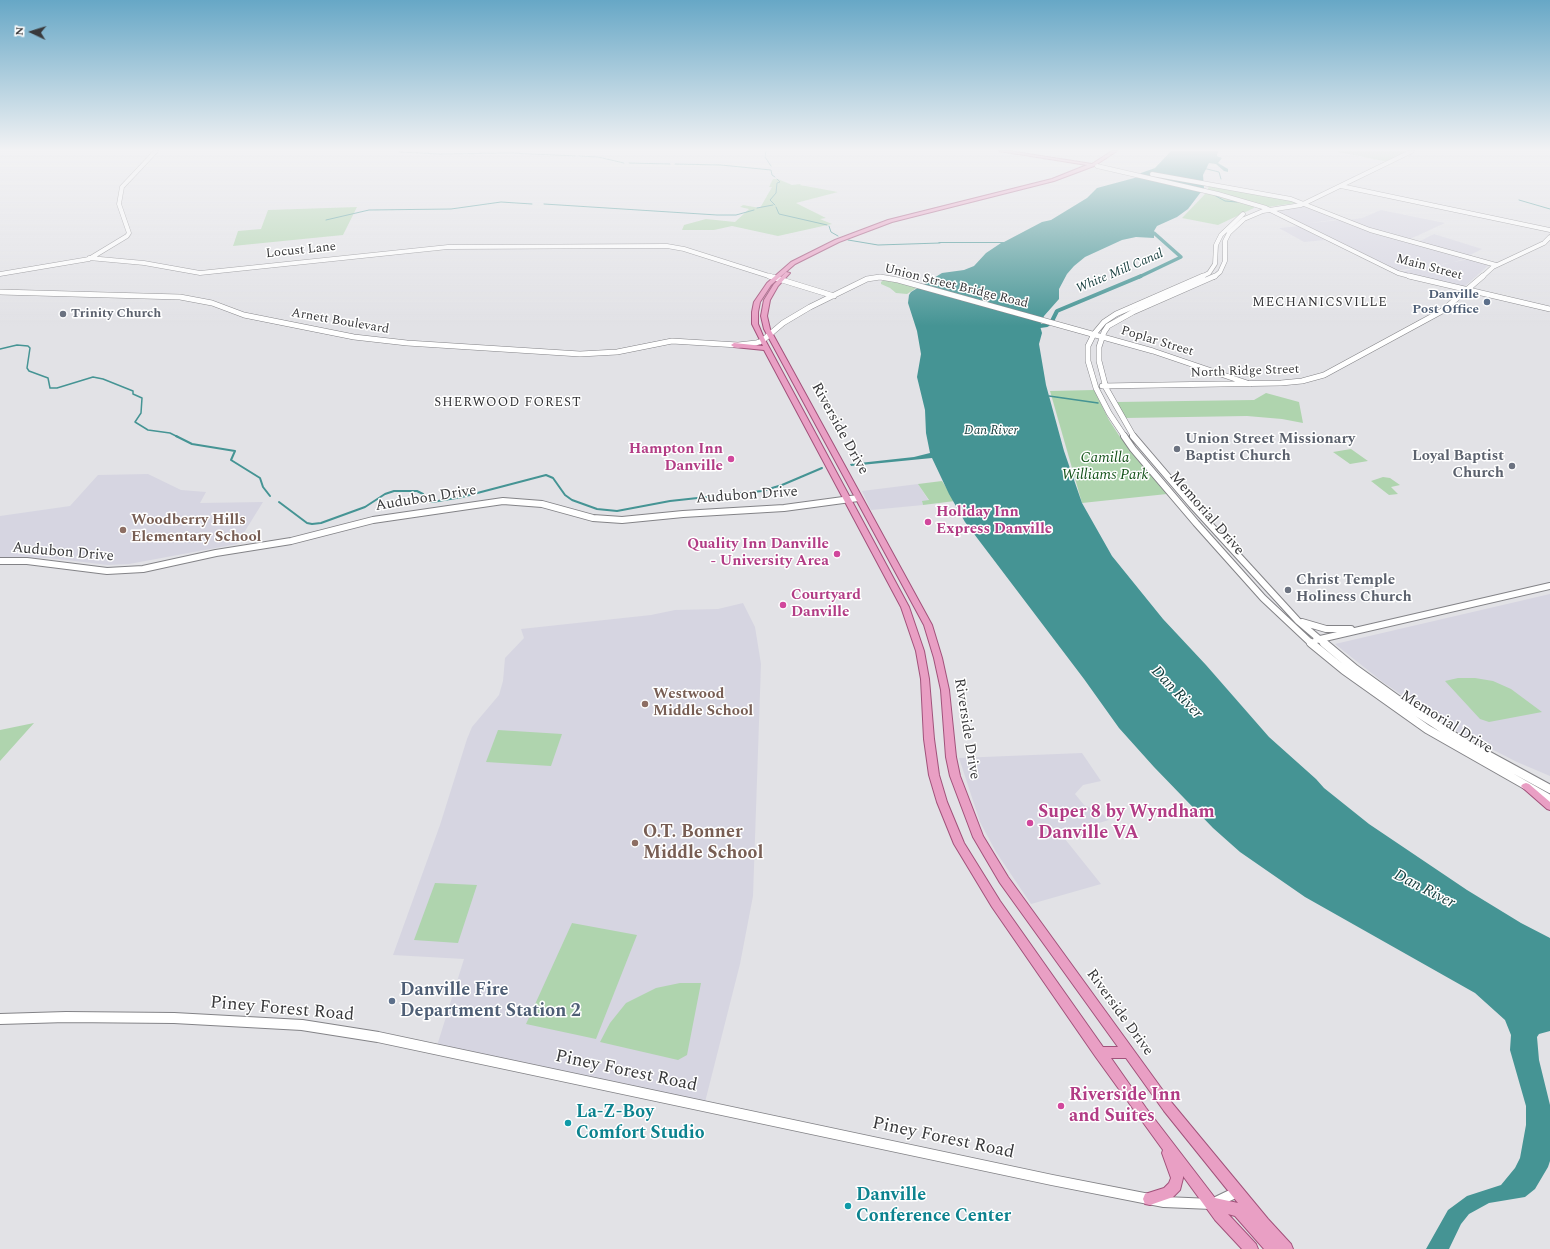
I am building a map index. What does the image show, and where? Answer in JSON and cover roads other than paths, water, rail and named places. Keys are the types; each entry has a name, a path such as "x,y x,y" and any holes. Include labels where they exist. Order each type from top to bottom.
{"main road":[{"path":"0,274 89,258 128,235 121,209"},
{"name":"Riverside Drive","path":"941,209 881,224 851,235 793,263 765,288 756,307 755,324 764,344 905,607 920,651 925,679 929,739 934,775 942,802 959,844 996,904 1099,1052 1162,1139 1212,1204 1251,1249"},
{"name":"Memorial Drive","path":"1263,209 1243,214 1223,232 1216,245 1215,264 1209,273 1116,314 1102,325 1094,334 1087,352 1095,386 1113,422 1133,449 1259,593 1310,642 1344,670 1401,712 1456,747 1550,799"},
{"path":"1102,336 1108,326 1126,316 1218,274 1224,265 1225,243 1229,233 1248,216 1265,209"},
{"name":"Main Street","path":"1271,209 1394,271 1550,309"},
{"path":"1321,209 1370,230 1496,265"},
{"path":"1452,209 1550,230"},
{"name":"North Ridge Street","path":"1095,386 1250,384 1302,381 1330,372 1442,311 1496,265 1543,243 1550,237"},
{"path":"1543,243 1550,244"},
{"name":"Locust Lane","path":"89,258 135,262 188,272 206,273 443,247 660,246 684,249 834,296"},
{"name":"Riverside Drive","path":"823,248 798,265 781,280 772,291 766,304 765,322 769,335 914,599 932,637 945,690 951,757 955,776 978,837 1004,880 1179,1122 1286,1249"},
{"name":"Union Street Bridge Road","path":"764,344 769,335 788,319 867,279 880,277 898,280 1102,336"},
{"name":"Arnett Boulevard","path":"0,292 180,297 212,302 244,315 345,336 392,342 461,347 580,354 608,353 658,343 680,341 734,343"},
{"path":"1081,330 1093,329 1102,325"},
{"path":"1064,326 1084,335 1090,342"},
{"name":"Memorial Drive","path":"1102,336 1099,356 1106,386 1126,426 1140,445 1192,506 1295,617 1320,640 1374,683 1426,719 1464,742 1550,789"},
{"name":"Poplar Street","path":"1102,336 1170,356 1250,384"},
{"path":"734,343 764,344"},
{"name":"Audubon Drive","path":"0,561 27,561 100,571 143,569 216,553 291,542 373,520 503,501 542,504 593,518 622,520 683,514 784,508 858,498"},
{"path":"1310,642 1550,586"},
{"path":"1295,617 1309,625 1326,629 1365,629"},
{"path":"1526,786 1550,806"},
{"name":"Piney Forest Road","path":"0,1019 66,1017 215,1020 302,1025 348,1032 1052,1180 1150,1199 1188,1204 1212,1204 1237,1192"},
{"path":"1099,1052 1128,1053"},
{"path":"1150,1199 1168,1193 1175,1186 1176,1182 1174,1166 1162,1139"},
{"path":"1212,1204 1239,1210 1273,1249"}],"water":[{"name":"Dan River","path":"1069,209 1188,209 1177,217 1157,226 1154,231 1154,238 1136,237 1122,240 1085,257 1067,274 1059,289 1059,299 1044,316 1040,326 1042,333 1039,344 1046,385 1064,451 1082,503 1112,556 1163,619 1206,665 1269,737 1324,788 1369,824 1467,890 1521,923 1550,938 1550,1031 1539,1034 1537,1037 1539,1060 1550,1105 1550,1161 1535,1189 1525,1197 1489,1203 1469,1214 1461,1224 1449,1249 1426,1249 1448,1210 1467,1196 1501,1185 1515,1168 1520,1158 1526,1125 1526,1106 1510,1050 1511,1035 1505,1020 1475,993 1305,897 1240,852 1213,828 1154,767 1119,728 1084,679 965,522 949,494 932,458 851,466 850,464 914,457 930,453 926,433 925,410 917,377 921,354 917,331 908,303 909,295 911,292 942,273 964,270 974,266 986,253 1001,243 938,243 1004,242 1042,222 1051,220"}],"waterway":[{"path":"326,220 369,210 427,209"},
{"path":"627,209 717,215 736,215 754,210"},
{"path":"777,209 779,214 827,225"},
{"path":"829,226 831,232 838,236"},
{"name":"White Mill Canal","path":"1139,277 1181,257 1154,233"},
{"path":"848,240 878,245 940,243"},
{"name":"White Mill Canal","path":"1040,326 1047,325 1052,321 1057,311 1141,276"},
{"path":"0,349 17,345 28,346 30,348 27,368 29,371 48,378 50,388 57,388 93,377 103,379 133,391 133,394 142,398 141,413 135,422 148,430 170,433 192,444 235,451 231,460 260,478 263,487 270,496"},
{"path":"1049,396 1098,403"},
{"path":"279,502 307,523 312,524 321,523 365,507 385,494 394,491 417,491 423,494 427,501 432,502 462,497 546,475 553,478 565,495 572,500 597,509 617,511 670,501 762,491 782,485 822,468"}],"place":[{"name":"Danville Post Office","path":"1487,302"},
{"name":"Trinity Church","path":"63,314"},
{"name":"Union Street Missionary Baptist Church","path":"1177,449"},
{"name":"Hampton Inn Danville","path":"731,459"},
{"name":"Loyal Baptist Church","path":"1512,466"},
{"name":"Holiday Inn Express Danville","path":"928,522"},
{"name":"Woodberry Hills Elementary School","path":"123,530"},
{"name":"Quality Inn Danville - University Area","path":"837,554"},
{"name":"Christ Temple Holiness Church","path":"1288,590"},
{"name":"Courtyard Danville","path":"783,605"},
{"name":"Westwood Middle School","path":"645,704"},
{"name":"Super 8 by Wyndham Danville VA","path":"1030,823"},
{"name":"O.T. Bonner Middle School","path":"635,843"},
{"name":"Danville Fire Department Station 2","path":"392,1001"},
{"name":"Riverside Inn and Suites","path":"1061,1106"},
{"name":"La-Z-Boy Comfort Studio","path":"568,1123"},
{"name":"Danville Conference Center","path":"848,1206"}],"district":[{"name":"MECHANICSVILLE","path":"1320,303"},
{"name":"SHERWOOD FOREST","path":"508,403"}],"park label":[{"name":"Camilla Williams Park","path":"1105,468"}]}
